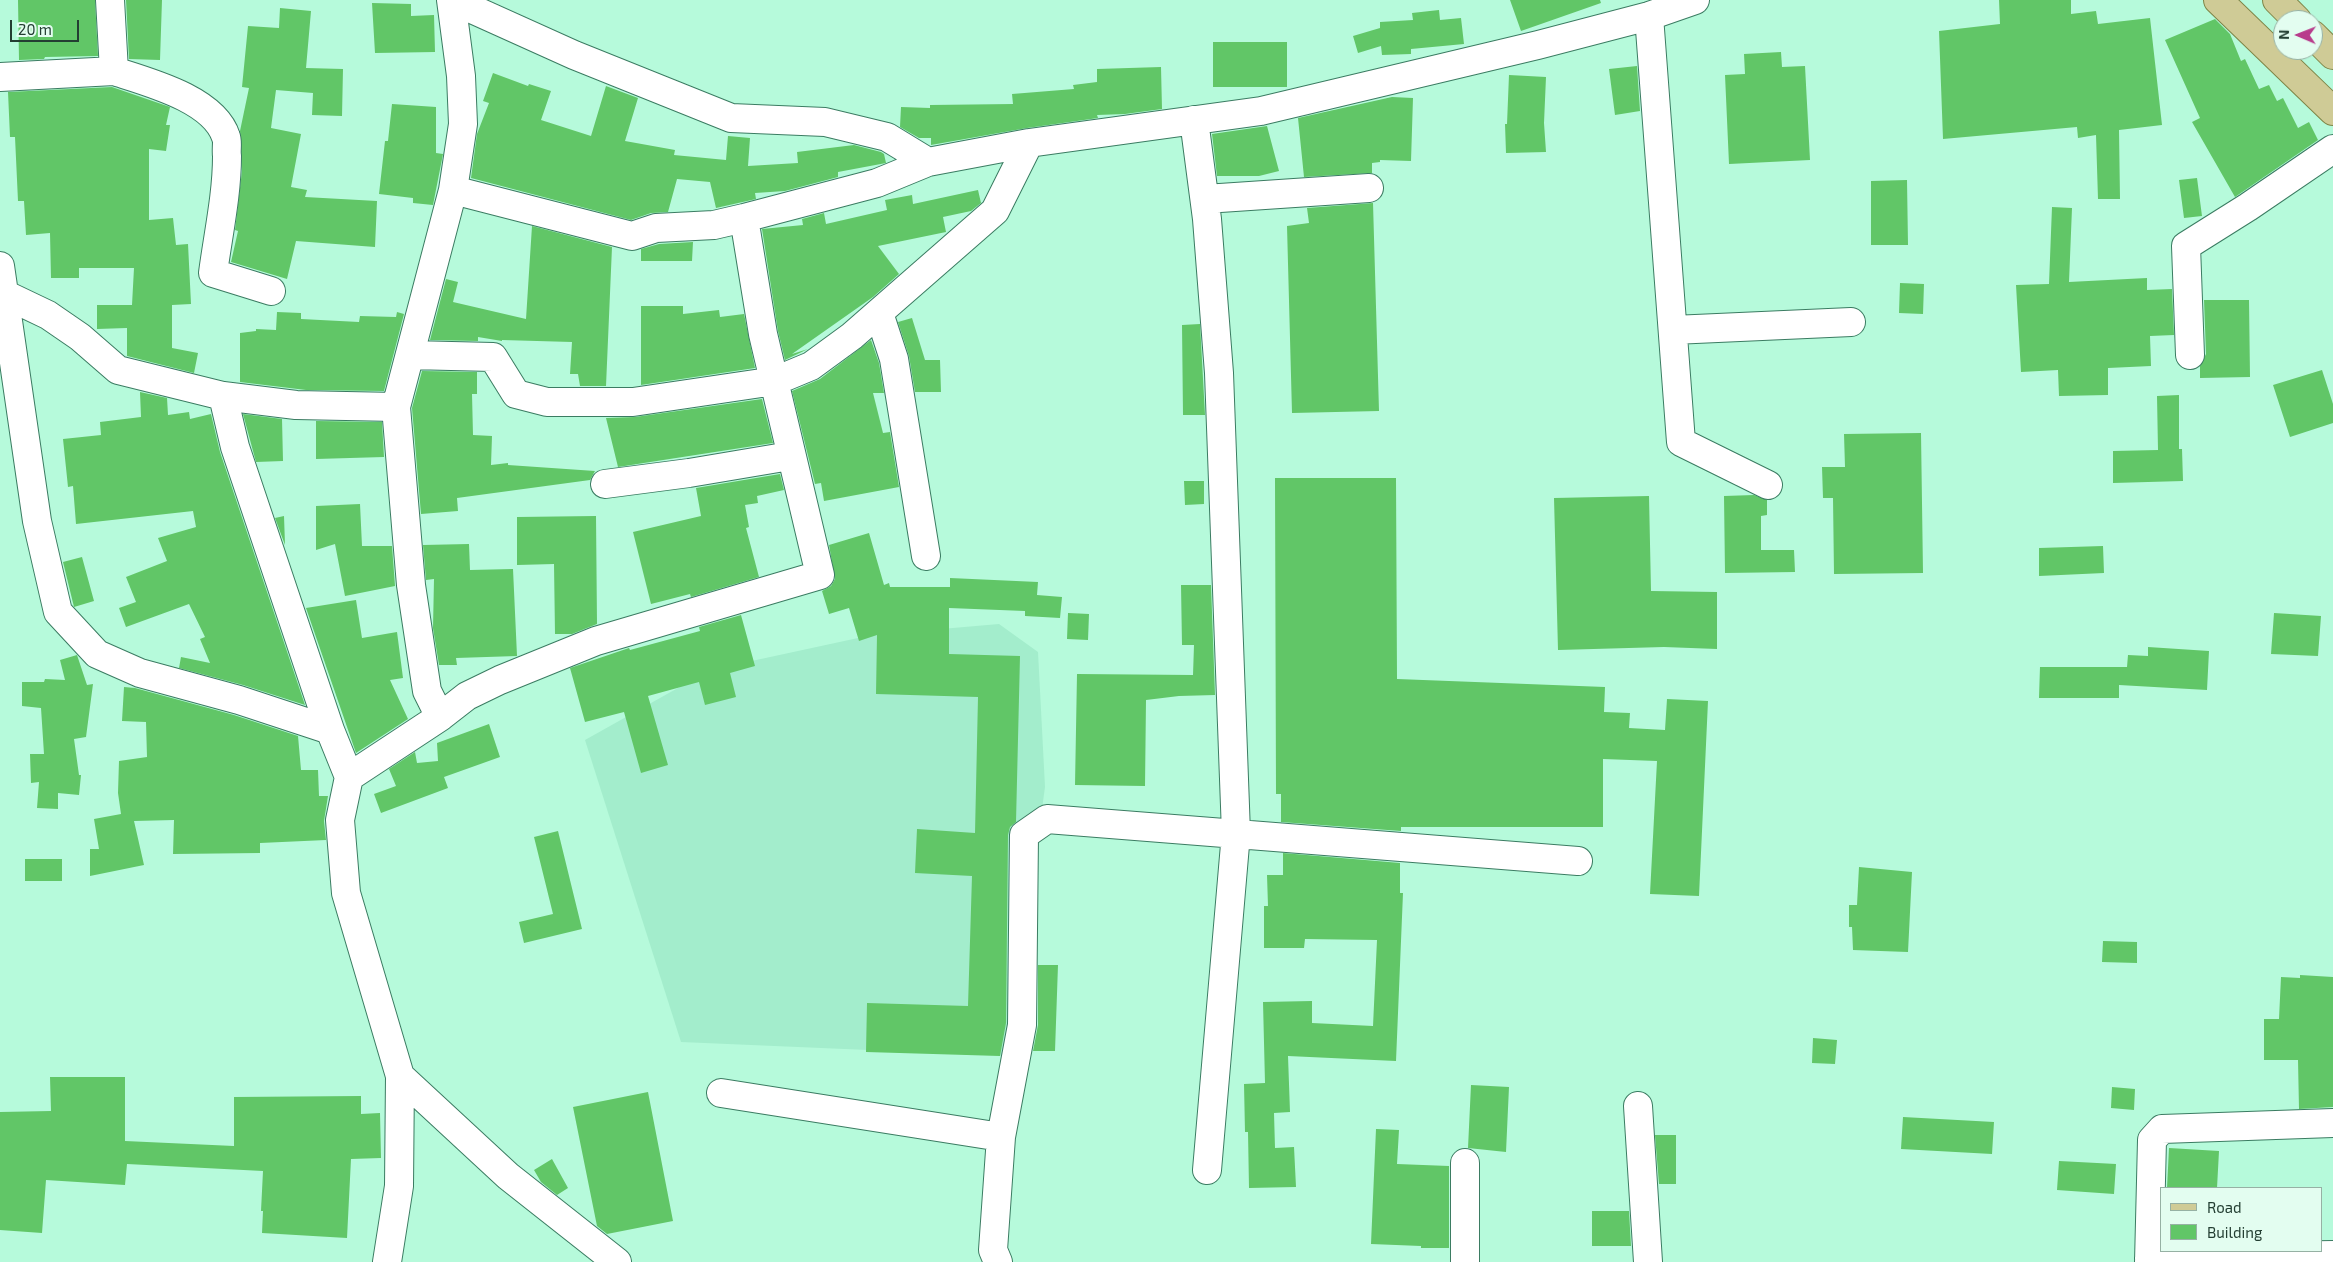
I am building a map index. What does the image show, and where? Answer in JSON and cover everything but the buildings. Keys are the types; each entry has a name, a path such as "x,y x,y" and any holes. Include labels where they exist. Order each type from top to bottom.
{"main road":[{"path":"2218,0 2333,111"},
{"path":"2277,0 2288,10"},
{"path":"2323,45 2333,55"}],"street":[{"path":"110,0 114,71"},
{"path":"452,0 574,55 723,116 740,119 825,122 887,137 928,162"},
{"path":"440,717 427,691 411,585 396,407 453,190 463,124 461,76 452,0"},
{"path":"453,190 632,236 656,228 714,225 877,183 928,162 1029,143 1261,111 1648,16 1695,0"},
{"path":"1648,16 1681,442 1768,486"},
{"path":"0,77 114,71 167,88 192,100 209,113 226,137 227,172 213,273 271,291"},
{"path":"1194,120 1205,199 1219,373 1236,833 1207,1170"},
{"path":"410,355 492,357 516,394 547,402 633,402 775,381 811,366 879,313 996,211 1029,143"},
{"path":"2190,355 2186,246 2333,150"},
{"path":"1205,199 1368,188"},
{"path":"349,777 440,717 468,696 500,680 596,641 820,575 790,456 755,289 744,218"},
{"path":"0,266 2,295 38,521 58,612 97,654 140,673 239,700 330,730"},
{"path":"2,295 56,320 80,337 118,370 223,396 296,405 396,407"},
{"path":"879,313 894,359 926,556"},
{"path":"1672,330 1850,322"},
{"path":"223,396 235,447 330,730 349,777 340,820 346,893 400,1076 399,1186 387,1262"},
{"path":"605,484 790,456"},
{"path":"998,1262 993,1250 1001,1137 1022,1025 1024,835 1047,820 1236,833 1578,861"},
{"path":"400,1076 508,1176 617,1262"},
{"path":"722,1093 1001,1137"},
{"path":"1638,1106 1648,1262"},
{"path":"2316,1257 2149,1260 2152,1140 2162,1129 2333,1123"},
{"path":"1465,1163 1466,1262"}],"shaded area":[{"path":"999,624 1038,652 1045,787 1008,1056 681,1042 585,740 710,670 872,635"}]}
